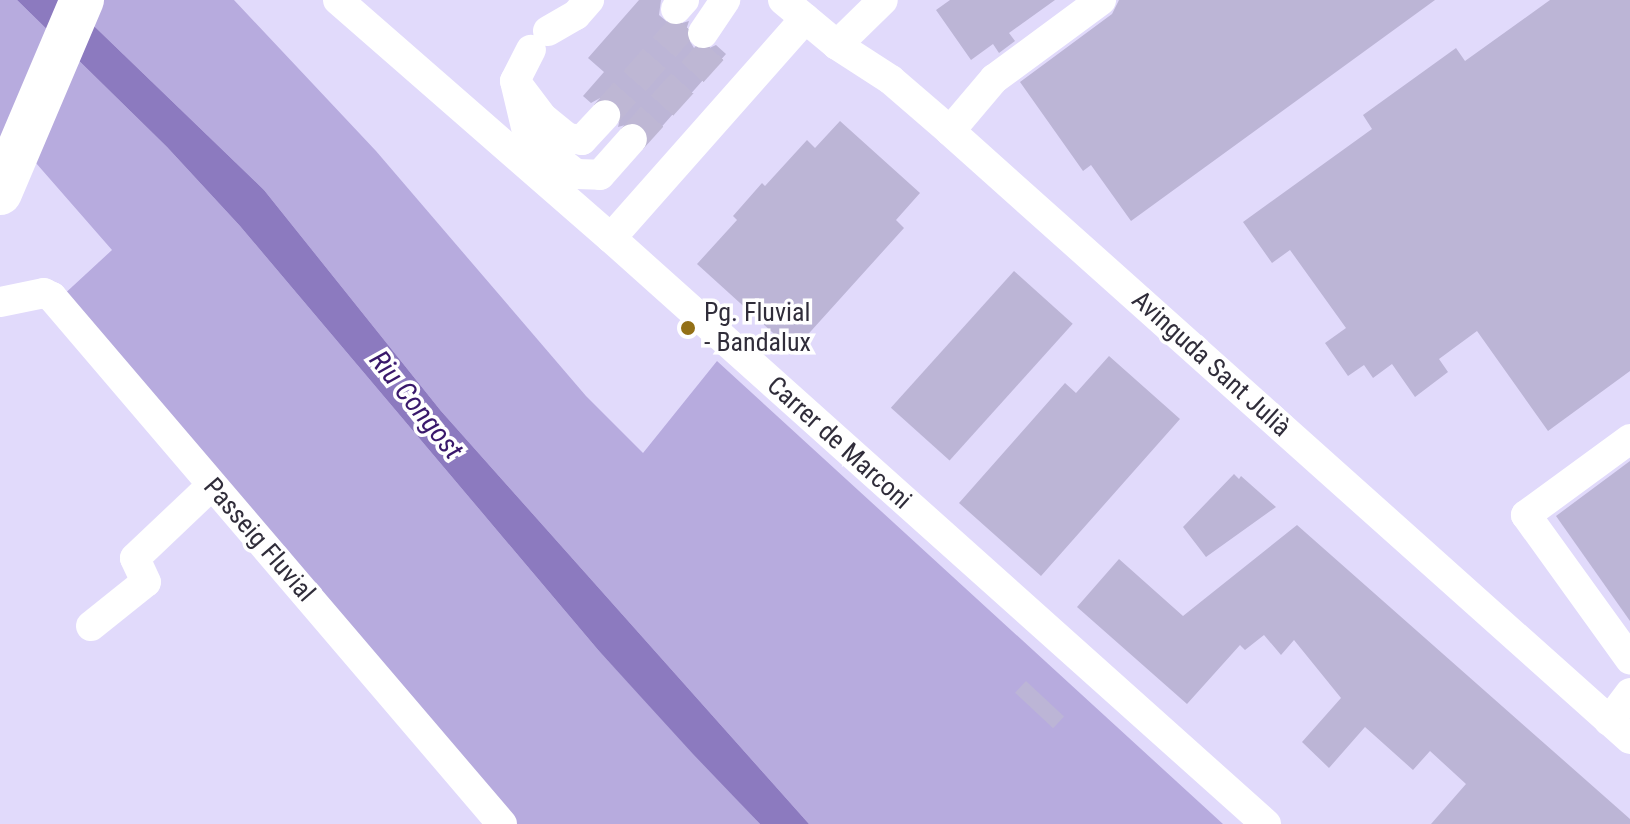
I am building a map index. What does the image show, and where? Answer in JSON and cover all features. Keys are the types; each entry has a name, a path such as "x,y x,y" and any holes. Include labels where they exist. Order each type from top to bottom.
{"highway":[{"path":"0,193 82,0"}],"street":[{"name":"Carrer de Marconi","path":"338,0 611,238 1266,824"},
{"path":"515,81 564,121 612,121 600,175 576,174 528,136 515,81 539,40 576,15 589,0"},
{"path":"837,45 883,0"},
{"path":"950,131 994,79 1101,0"},
{"path":"611,238 794,10"},
{"name":"Avinguda Sant Julià","path":"794,10 837,45 891,80 950,131 1620,730"},
{"name":"Passeig Fluvial","path":"0,302 44,293 52,297 502,824"},
{"path":"1630,439 1526,515 1630,659"},
{"path":"91,626 146,582 135,558 212,485"},
{"path":"1620,730 1630,693"}],"shaded area":[{"path":"0,0 17,0 167,147 240,226 599,651 760,824 513,824 60,298 112,250 15,139 0,154"},
{"path":"67,0 234,0 376,151 586,396 643,453 717,361 1223,824 809,824 441,411 264,190"}],"water":[{"name":"Riu Congost","path":"17,0 67,0 264,190 441,411 809,824 760,824 599,651 240,226 167,147"}],"building":[{"path":"639,0 661,0 659,15 672,26 689,21 685,33 694,48 703,51 716,45 726,54 650,140 644,126 636,122 618,127 622,110 617,101 600,98 591,103 583,96 604,72 588,58"},
{"path":"950,0 1055,0 1009,33 1015,41 999,53 993,44 971,60 936,10"},
{"path":"1119,0 1435,0 1131,221 1091,165 1083,171 1020,82 1112,14"},
{"path":"1550,0 1630,0 1630,371 1548,431 1477,331 1439,359 1448,372 1415,397 1392,364 1373,378 1364,365 1348,376 1325,343 1346,328 1290,250 1272,263 1243,222 1372,129 1363,115 1456,48 1465,61"},
{"path":"840,121 920,193 896,220 904,228 793,351 697,264 737,220 733,216 762,183 765,186 807,140 815,148"},
{"path":"1014,271 1073,324 950,461 891,408"},
{"path":"1109,356 1180,419 1041,576 959,503 1065,383 1076,393"},
{"path":"1630,461 1630,621 1556,516"},
{"path":"1234,474 1239,479 1241,476 1276,507 1206,557 1183,527"},
{"path":"1297,525 1630,819 1630,824 1431,824 1466,784 1430,751 1413,770 1365,727 1329,768 1302,742 1341,698 1294,640 1281,655 1264,635 1245,650 1240,645 1187,704 1077,607 1119,559 1183,616"},
{"path":"1026,681 1064,716 1053,728 1015,693"}],"tunnel":[{"path":"605,115 688,20"},
{"path":"632,139 717,45"}],"place":[{"name":"Pg. Fluvial - Bandalux","path":"688,328"}]}
